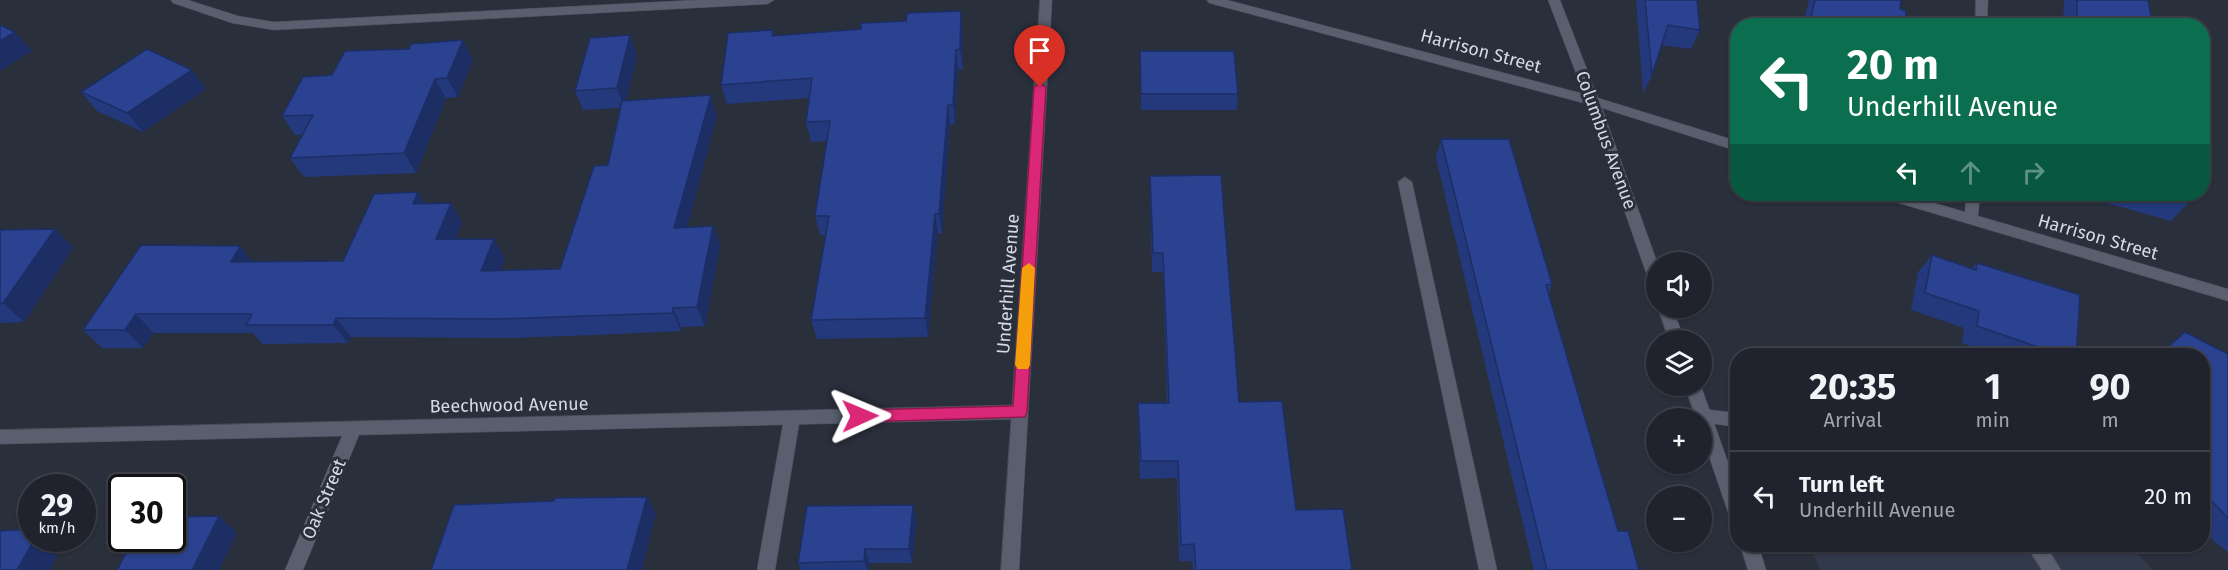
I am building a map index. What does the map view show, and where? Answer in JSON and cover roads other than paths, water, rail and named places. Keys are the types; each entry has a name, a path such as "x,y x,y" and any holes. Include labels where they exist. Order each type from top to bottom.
{"street":[{"path":"177,0 232,20 251,25 274,26 590,5 768,0"},
{"name":"Underhill Avenue","path":"1010,570 1046,0"},
{"name":"Harrison Street","path":"1213,0 1593,101 1730,144"},
{"name":"Columbus Avenue","path":"1554,0 1593,101 1646,252"},
{"path":"1981,18 1982,0"},
{"path":"1405,182 1488,570"},
{"name":"Harrison Street","path":"1910,201 2228,295"},
{"path":"1971,220 1972,201"},
{"name":"Beechwood Avenue","path":"0,437 1020,412"},
{"path":"1712,417 1730,419"},
{"path":"766,570 792,418"},
{"name":"Oak Street","path":"294,570 353,429"},
{"path":"1712,441 1730,492"},
{"path":"1751,552 1757,570"},
{"path":"2040,552 2052,570"}]}
